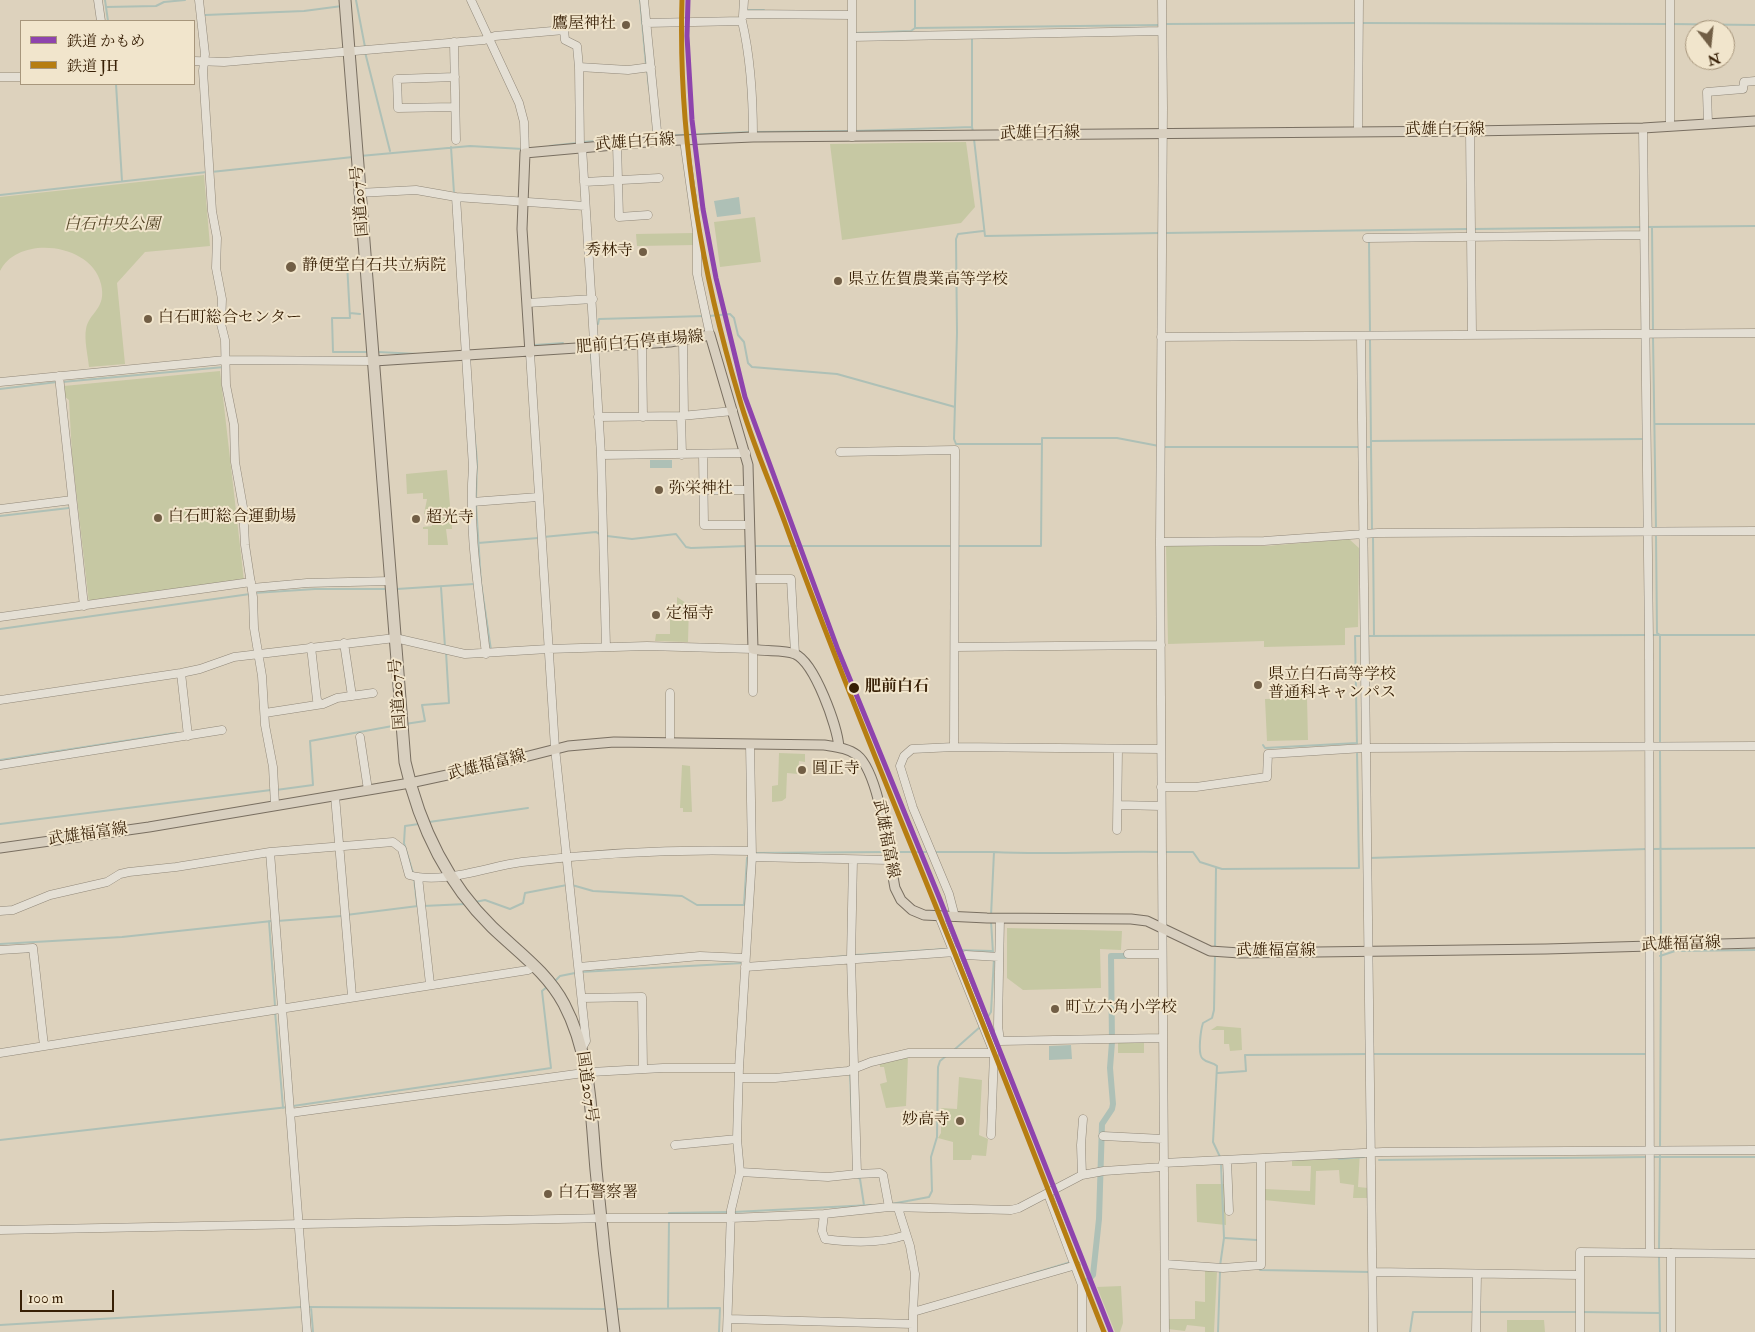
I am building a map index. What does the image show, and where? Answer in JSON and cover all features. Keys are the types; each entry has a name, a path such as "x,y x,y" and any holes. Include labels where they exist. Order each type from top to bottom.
{"highway":[{"name":"国道207号","path":"345,4 358,163 358,193 374,355 401,725 410,783 423,823 450,875 473,908 535,966 551,984 564,1004 582,1048 587,1073 614,1332"}],"main road":[{"name":"武雄白石線","path":"525,150 616,144 658,138 684,140 753,134 1470,131 1643,128 1755,121"},
{"path":"525,150 522,203 530,353"},
{"name":"肥前白石停車場線","path":"374,355 468,357 642,344 710,335 746,453 749,490 753,649"},
{"path":"753,649 795,654 804,660 813,672 836,731 839,747"},
{"name":"武雄福富線","path":"0,848 410,783 489,766 556,748 614,742 839,747 858,756 870,773 895,888 901,900 912,910 939,916 1130,919 1147,921 1214,951 1370,952 1755,943"}],"street":[{"path":"98,0 101,20"},
{"path":"199,0 228,399 236,440 237,479 244,520 244,545 252,589 254,628 264,690 264,712 275,805"},
{"path":"472,0 519,102 524,122 525,150"},
{"path":"644,0 648,67 658,138"},
{"path":"744,0 743,17 750,54 753,134"},
{"path":"852,0 850,15 852,34 852,133"},
{"path":"1162,0 1160,542 1165,1332"},
{"path":"1358,131 1359,0"},
{"path":"1670,0 1670,126"},
{"path":"646,23 743,17 850,15"},
{"path":"852,34 972,34 1162,26"},
{"path":"195,61 224,62 454,42 564,30 565,40 577,46 590,299 594,325 601,455 606,647"},
{"path":"454,42 456,140"},
{"path":"578,67 628,70 648,67"},
{"path":"0,77 20,77"},
{"path":"455,77 397,79 398,108 455,106"},
{"path":"1708,124 1707,92 1743,89 1744,82 1755,81"},
{"path":"1643,128 1644,235 1651,334 1647,434 1653,532 1649,641 1657,747 1649,849 1652,946 1650,1054 1660,1253 1671,1332"},
{"path":"1470,131 1472,335"},
{"path":"684,140 697,232 697,274 710,335"},
{"path":"616,144 619,217 648,215"},
{"path":"584,182 660,178"},
{"path":"358,193 416,190 456,197 585,206"},
{"path":"456,197 468,357 478,583 486,654"},
{"path":"1369,238 1644,235"},
{"path":"527,303 590,299"},
{"path":"1161,337 1755,333"},
{"path":"1368,336 1362,446 1366,534 1365,641 1360,748 1367,858 1370,952 1370,1153 1373,1332"},
{"path":"682,455 683,340"},
{"path":"642,344 643,417"},
{"path":"530,353 540,537 556,748 586,1041 582,1048"},
{"path":"0,382 59,380 226,364 374,355"},
{"path":"59,380 84,606"},
{"path":"598,416 683,416 733,411"},
{"path":"840,452 955,450 954,747"},
{"path":"601,455 746,453"},
{"path":"703,454 704,525 750,525"},
{"path":"704,490 749,490"},
{"path":"475,502 538,497"},
{"path":"0,509 72,500"},
{"path":"1160,542 1264,541 1378,533 1755,531"},
{"path":"752,579 791,580 795,654"},
{"path":"0,617 84,606 307,583 391,587"},
{"path":"0,700 181,673 200,669 234,657 258,653 395,638 465,654 486,654 548,647 647,646 753,649 752,692"},
{"path":"344,643 352,696"},
{"path":"955,647 1161,645"},
{"path":"311,647 317,700 320,704"},
{"path":"181,673 188,732"},
{"path":"264,712 320,704 373,693"},
{"path":"670,693 670,743"},
{"path":"0,765 188,732 222,730"},
{"path":"360,738 368,790"},
{"path":"727,1332 731,1214 740,1172 737,1139 739,1068 752,854 750,744"},
{"path":"1161,787 1196,787 1267,777 1268,754 1360,748 1755,746"},
{"path":"955,917 949,894 927,846 913,808 900,763 904,756 912,749 954,747 1161,749"},
{"path":"1117,830 1118,749"},
{"path":"335,796 352,996"},
{"path":"1118,805 1161,806"},
{"path":"0,911 13,910 50,895 107,882 120,874 129,872 176,867 270,852 393,842 402,849 415,876 430,984"},
{"path":"270,852 276,926 278,1008 290,1108 307,1332"},
{"path":"415,876 450,875 520,862 626,852 752,854 853,860 889,855"},
{"path":"853,860 852,1068 855,1174"},
{"path":"939,916 994,1053 991,1135"},
{"path":"994,918 1000,1041 1162,1038"},
{"path":"0,950 34,948 44,1046"},
{"path":"579,971 700,956 745,963 853,959 954,950"},
{"path":"1128,954 1163,957"},
{"path":"966,955 995,956"},
{"path":"0,1053 352,996 528,970 535,966"},
{"path":"582,998 642,997 643,1069"},
{"path":"739,1078 775,1078 852,1068 909,1053 994,1053"},
{"path":"290,1108 587,1073 643,1069 739,1068"},
{"path":"1082,1175 1081,1146 1083,1119"},
{"path":"1103,1136 1163,1139"},
{"path":"675,1145 737,1139"},
{"path":"0,1230 669,1219 731,1214 824,1214 892,1206 1011,1210 1048,1194 1082,1175 1101,1171 1163,1165 1370,1153 1654,1153 1755,1150"},
{"path":"1165,1264 1220,1268 1261,1265 1261,1159"},
{"path":"1226,1160 1229,1211"},
{"path":"740,1172 800,1176 880,1173 883,1175 915,1274 914,1308"},
{"path":"1048,1194 1082,1285 1082,1332"},
{"path":"824,1214 822,1231 825,1239 852,1243 904,1236"},
{"path":"1580,1332 1580,1252 1755,1254"},
{"path":"728,1316 913,1328 913,1312 1076,1265"},
{"path":"1373,1272 1580,1276"},
{"path":"1476,1332 1477,1274"}],"green space":[{"path":"966,142 975,207 961,223 842,240 830,144"},
{"name":"白石中央公園","path":"204,175 210,246 145,252 117,283 125,364 89,367 86,329 90,318 100,305 102,292 95,270 84,259 70,252 54,248 37,248 22,252 9,259 0,271 0,197"},
{"path":"755,217 761,262 720,267 714,222"},
{"path":"694,233 695,245 637,246 636,234"},
{"name":"白石町総合運動場","path":"220,371 244,581 89,603 72,455 69,400 65,397 64,386"},
{"path":"447,470 452,529 446,529 448,545 428,545 428,529 423,529 423,527 432,526 431,514 424,514 427,499 423,499 423,493 407,494 406,474"},
{"path":"1349,539 1359,548 1358,627 1345,628 1345,645 1264,647 1264,641 1168,644 1166,546 1266,546"},
{"path":"677,597 689,605 688,642 655,641 656,634 670,634 670,620 667,620 667,612 677,612"},
{"path":"1307,698 1308,740 1267,741 1265,699"},
{"path":"779,753 805,754 805,762 799,761 798,774 787,773 786,798 782,801 772,802 772,786 778,785"},
{"path":"682,765 690,766 692,812 683,812 683,808 680,808"},
{"path":"1007,928 1122,931 1121,950 1100,949 1101,988 1023,990 1007,978"},
{"path":"1217,1026 1241,1028 1242,1050 1230,1051 1229,1044 1224,1044 1224,1030 1211,1030"},
{"path":"1118,1041 1144,1041 1144,1053 1118,1053"},
{"path":"908,1056 906,1106 886,1108 880,1084 887,1082 884,1067 880,1067 880,1062"},
{"name":"妙高寺","path":"959,1077 982,1080 979,1135 988,1139 986,1156 972,1155 971,1160 953,1160 953,1142 938,1138 941,1133 941,1108 957,1109"},
{"path":"1360,1151 1358,1187 1368,1188 1368,1198 1353,1198 1354,1185 1340,1183 1339,1170 1316,1171 1315,1205 1264,1200 1263,1189 1310,1191 1311,1166 1292,1166 1292,1155"},
{"path":"1196,1184 1225,1184 1226,1225 1197,1222"},
{"path":"1205,1270 1217,1271 1214,1332 1205,1332 1205,1327 1187,1325 1185,1331 1168,1329 1169,1319 1195,1319 1195,1301 1205,1302"},
{"path":"1121,1286 1123,1323 1120,1332 1115,1332 1097,1287"},
{"path":"1507,1320 1544,1320 1545,1332 1507,1332"}],"shaded area":[{"path":"739,197 741,214 717,217 714,201"},
{"path":"650,460 672,460 672,468 650,468"},
{"path":"1071,1045 1072,1059 1049,1060 1049,1046"}],"waterway":[{"path":"105,0 108,20"},
{"path":"106,7 156,6 164,2 185,0"},
{"path":"356,0 365,47"},
{"path":"640,0 646,65"},
{"path":"915,0 915,28 1160,25"},
{"path":"205,15 304,11 342,6"},
{"path":"748,10 764,10"},
{"path":"1165,24 1358,23"},
{"path":"1362,23 1668,24"},
{"path":"1672,24 1755,25"},
{"path":"854,33 911,31 915,28"},
{"path":"972,36 972,127"},
{"path":"365,52 390,151"},
{"path":"647,69 649,89"},
{"path":"116,85 122,181"},
{"path":"854,131 972,127 973,132"},
{"path":"756,132 849,131"},
{"path":"659,136 752,132"},
{"path":"582,142 627,139"},
{"path":"974,139 985,236 1160,233"},
{"path":"550,146 577,143"},
{"path":"360,156 470,146 523,149"},
{"path":"451,147 454,193"},
{"path":"211,172 353,157"},
{"path":"0,195 207,172"},
{"path":"1647,227 1755,226"},
{"path":"1474,229 1641,227"},
{"path":"1652,227 1653,332"},
{"path":"1165,233 1467,229"},
{"path":"983,231 958,234 956,239 957,333 954,439 956,444 1042,444"},
{"path":"1369,241 1370,334"},
{"path":"347,263 350,318 332,318 333,352 368,352"},
{"path":"350,313 360,314"},
{"path":"709,316 730,314 734,318 738,335 744,342 748,363 752,367 837,374 955,407"},
{"path":"596,324 598,324 599,319 705,316"},
{"path":"1653,337 1656,529"},
{"path":"1370,339 1371,447"},
{"path":"585,341 589,340 590,342"},
{"path":"535,345 563,343"},
{"path":"378,352 418,354"},
{"path":"591,353 594,396"},
{"path":"62,382 224,367"},
{"path":"0,389 57,382"},
{"path":"1655,424 1755,424"},
{"path":"474,429 477,461 476,499"},
{"path":"956,546 1041,546 1042,438 1117,438 1159,446"},
{"path":"1371,441 1645,439"},
{"path":"1163,447 1361,447"},
{"path":"1366,447 1371,447 1372,531"},
{"path":"476,504 481,583 491,650"},
{"path":"0,516 69,508"},
{"path":"543,537 596,532 600,534"},
{"path":"607,536 632,539 676,534 686,547 691,548 747,546"},
{"path":"1652,635 1660,635 1657,633 1656,534"},
{"path":"1373,536 1374,636"},
{"path":"478,543 538,538"},
{"path":"754,546 952,546"},
{"path":"397,589 474,584"},
{"path":"441,587 445,647"},
{"path":"254,593 315,589 387,589"},
{"path":"0,629 250,594"},
{"path":"1367,636 1647,635"},
{"path":"1660,745 1660,635 1755,635"},
{"path":"1357,746 1355,636 1362,636"},
{"path":"405,724 425,721 422,705 449,703 446,652"},
{"path":"276,790 313,785 310,741 398,725"},
{"path":"0,760 176,733"},
{"path":"1263,745 1265,748 1357,743"},
{"path":"1660,750 1661,943"},
{"path":"1165,852 1193,852 1200,862 1222,869 1359,868 1357,751"},
{"path":"0,824 271,790"},
{"path":"429,822 528,808"},
{"path":"413,873 404,843 405,826 419,824"},
{"path":"1651,849 1755,848"},
{"path":"1369,858 1647,849"},
{"path":"754,853 887,852"},
{"path":"891,852 929,852"},
{"path":"934,852 994,852"},
{"path":"991,916 994,852 1160,852"},
{"path":"572,885 593,891 682,896 697,905 744,905 747,858 750,856"},
{"path":"1215,948 1216,868"},
{"path":"414,878 417,905"},
{"path":"475,902 485,900 510,909 523,903 525,893 567,885"},
{"path":"423,906 466,904"},
{"path":"346,915 418,906"},
{"path":"277,921 342,916"},
{"path":"269,921 275,1006"},
{"path":"0,944 122,937 272,921"},
{"path":"991,921 993,953"},
{"path":"855,955 945,949"},
{"path":"957,950 992,951"},
{"path":"1660,1148 1661,950"},
{"path":"1660,956 1675,951 1755,950"},
{"path":"1215,955 1214,1010 1212,1018 1203,1023 1200,1053 1203,1059 1217,1066 1213,1142 1221,1159"},
{"path":"832,957 850,956"},
{"path":"1086,1291 1086,1282 1093,1275 1099,1219 1102,1124 1112,1109 1113,1104 1110,1068 1112,1042 1111,956 1125,956"},
{"path":"985,1021 991,1012 994,958"},
{"path":"580,972 743,963"},
{"path":"555,981 560,976 575,973"},
{"path":"293,1106 551,1068 542,991 547,987"},
{"path":"275,1011 283,1108"},
{"path":"954,1050 980,1027"},
{"path":"1218,1073 1246,1071 1245,1055 1368,1054"},
{"path":"1373,1054 1648,1054"},
{"path":"891,1204 929,1197 932,1191 931,1157 937,1137 938,1067 940,1061 946,1056"},
{"path":"850,1074 852,1121"},
{"path":"0,1140 288,1107"},
{"path":"1659,1250 1660,1152"},
{"path":"1339,1159 1364,1157"},
{"path":"1379,1160 1647,1157"},
{"path":"1652,1157 1755,1157"},
{"path":"1220,1266 1224,1238 1221,1164"},
{"path":"855,1176 860,1179 864,1205"},
{"path":"734,1212 871,1205"},
{"path":"669,1215 669,1213 729,1212"},
{"path":"668,1307 669,1220"},
{"path":"1225,1238 1257,1240"},
{"path":"1659,1255 1660,1332"},
{"path":"1028,1275 1071,1262"},
{"path":"1259,1267 1260,1270 1370,1272"},
{"path":"1218,1332 1220,1271"},
{"path":"0,1325 301,1307"},
{"path":"306,1307 606,1309"},
{"path":"311,1307 313,1332"},
{"path":"616,1309 720,1308 719,1332"},
{"path":"1410,1332 1413,1312 1475,1312"},
{"path":"1479,1312 1577,1312"},
{"path":"1582,1312 1659,1313"}],"rail line":[{"name":"JH","path":"682,0 684,100 688,151 695,201 703,251 725,349 744,413 844,679 981,1019 1104,1332"},
{"name":"かもめ","path":"688,0 687,36 692,120 703,209 716,278 745,397 838,650 939,897 1111,1332"}],"place":[{"name":"鷹屋神社","path":"626,25"},
{"name":"秀林寺","path":"643,252"},
{"name":"静便堂白石共立病院","path":"291,267"},
{"name":"県立佐賀農業高等学校","path":"838,281"},
{"name":"白石町総合センター","path":"148,319"},
{"name":"弥栄神社","path":"659,490"},
{"name":"白石町総合運動場","path":"158,518"},
{"name":"超光寺","path":"416,519"},
{"name":"定福寺","path":"656,615"},
{"name":"県立白石高等学校 普通科キャンパス","path":"1258,685"},
{"name":"肥前白石","path":"854,688"},
{"name":"圓正寺","path":"802,770"},
{"name":"町立六角小学校","path":"1055,1009"},
{"name":"妙高寺","path":"960,1121"},
{"name":"白石警察署","path":"548,1194"}]}
